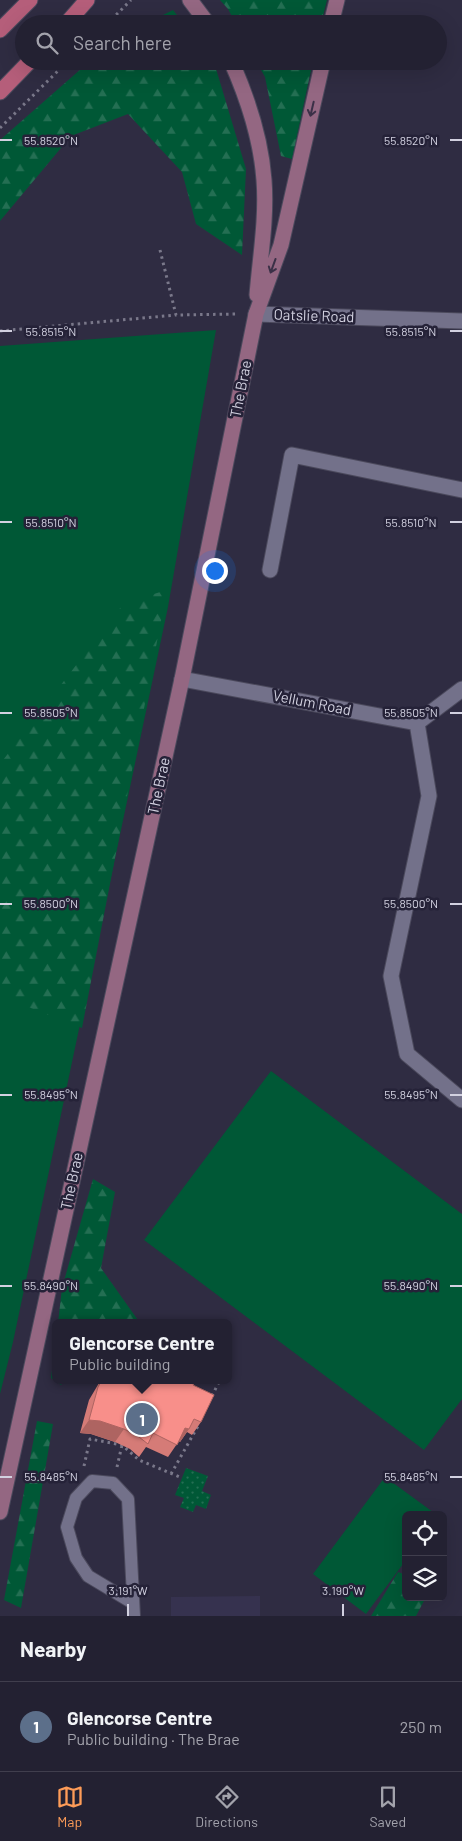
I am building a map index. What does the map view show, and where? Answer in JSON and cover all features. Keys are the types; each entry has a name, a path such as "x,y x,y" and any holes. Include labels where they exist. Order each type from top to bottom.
{"main road":[{"path":"0,30 30,0"},
{"path":"74,15 87,0"},
{"path":"190,0 201,15"},
{"path":"333,15 337,0"},
{"path":"0,92 21,70"},
{"path":"235,70 253,118 260,149 264,181 256,314"},
{"name":"The Brae","path":"0,1512 182,679 256,314 281,245 321,70"}],"street":[{"name":"Oatslie Road","path":"256,314 462,321"},
{"path":"270,570 292,455 462,490"},
{"name":"Vellum Road","path":"182,679 417,723"},
{"path":"462,689 417,723 429,796 391,976 407,1054 462,1100"}],"lane":[{"path":"92,1482 113,1483 128,1499 133,1610 88,1576 76,1558 67,1526 76,1498 92,1482"}],"path":[{"path":"115,15 131,0"},
{"path":"0,128 59,70"},
{"path":"160,250 176,315"},
{"path":"0,331 176,315 256,314"},
{"path":"209,1402 218,1384"},
{"path":"171,1474 200,1424"},
{"path":"76,1498 90,1439 122,1445 139,1460 182,1478"}],"shaded area":[{"path":"260,1596 260,1616 171,1616 171,1597"}],"green space":[{"path":"220,0 327,0 323,15 231,15"},
{"path":"173,10 177,15 163,15"},
{"path":"80,70 216,70 246,169 242,255 196,224 182,172 128,114 71,136 0,221 0,140"},
{"path":"261,70 311,70 292,159 281,156 265,77"},
{"path":"216,330 168,607 13,1342 0,1394 0,346"},
{"path":"167,590 82,1028 0,996 0,764 124,603"},
{"path":"271,1071 462,1214 462,1399 424,1450 144,1240"},
{"path":"93,1179 115,1192 101,1268 137,1319 58,1319 62,1288"},
{"path":"37,1421 53,1424 21,1608 4,1600"},
{"path":"186,1468 208,1476 202,1491 211,1495 206,1509 196,1505 193,1512 180,1507 184,1498 175,1495"},
{"path":"385,1477 432,1511 402,1511 402,1565 366,1614 313,1574"},
{"path":"398,1572 402,1574 402,1601 424,1601 416,1616 371,1616"}],"building":[{"path":"100,1384 194,1384 214,1395 201,1422 194,1419 189,1429 185,1428 177,1445 153,1433 148,1444 124,1429 100,1421 89,1420"}],"place":[{"name":"Glencorse Centre","path":"142,1419"}]}
